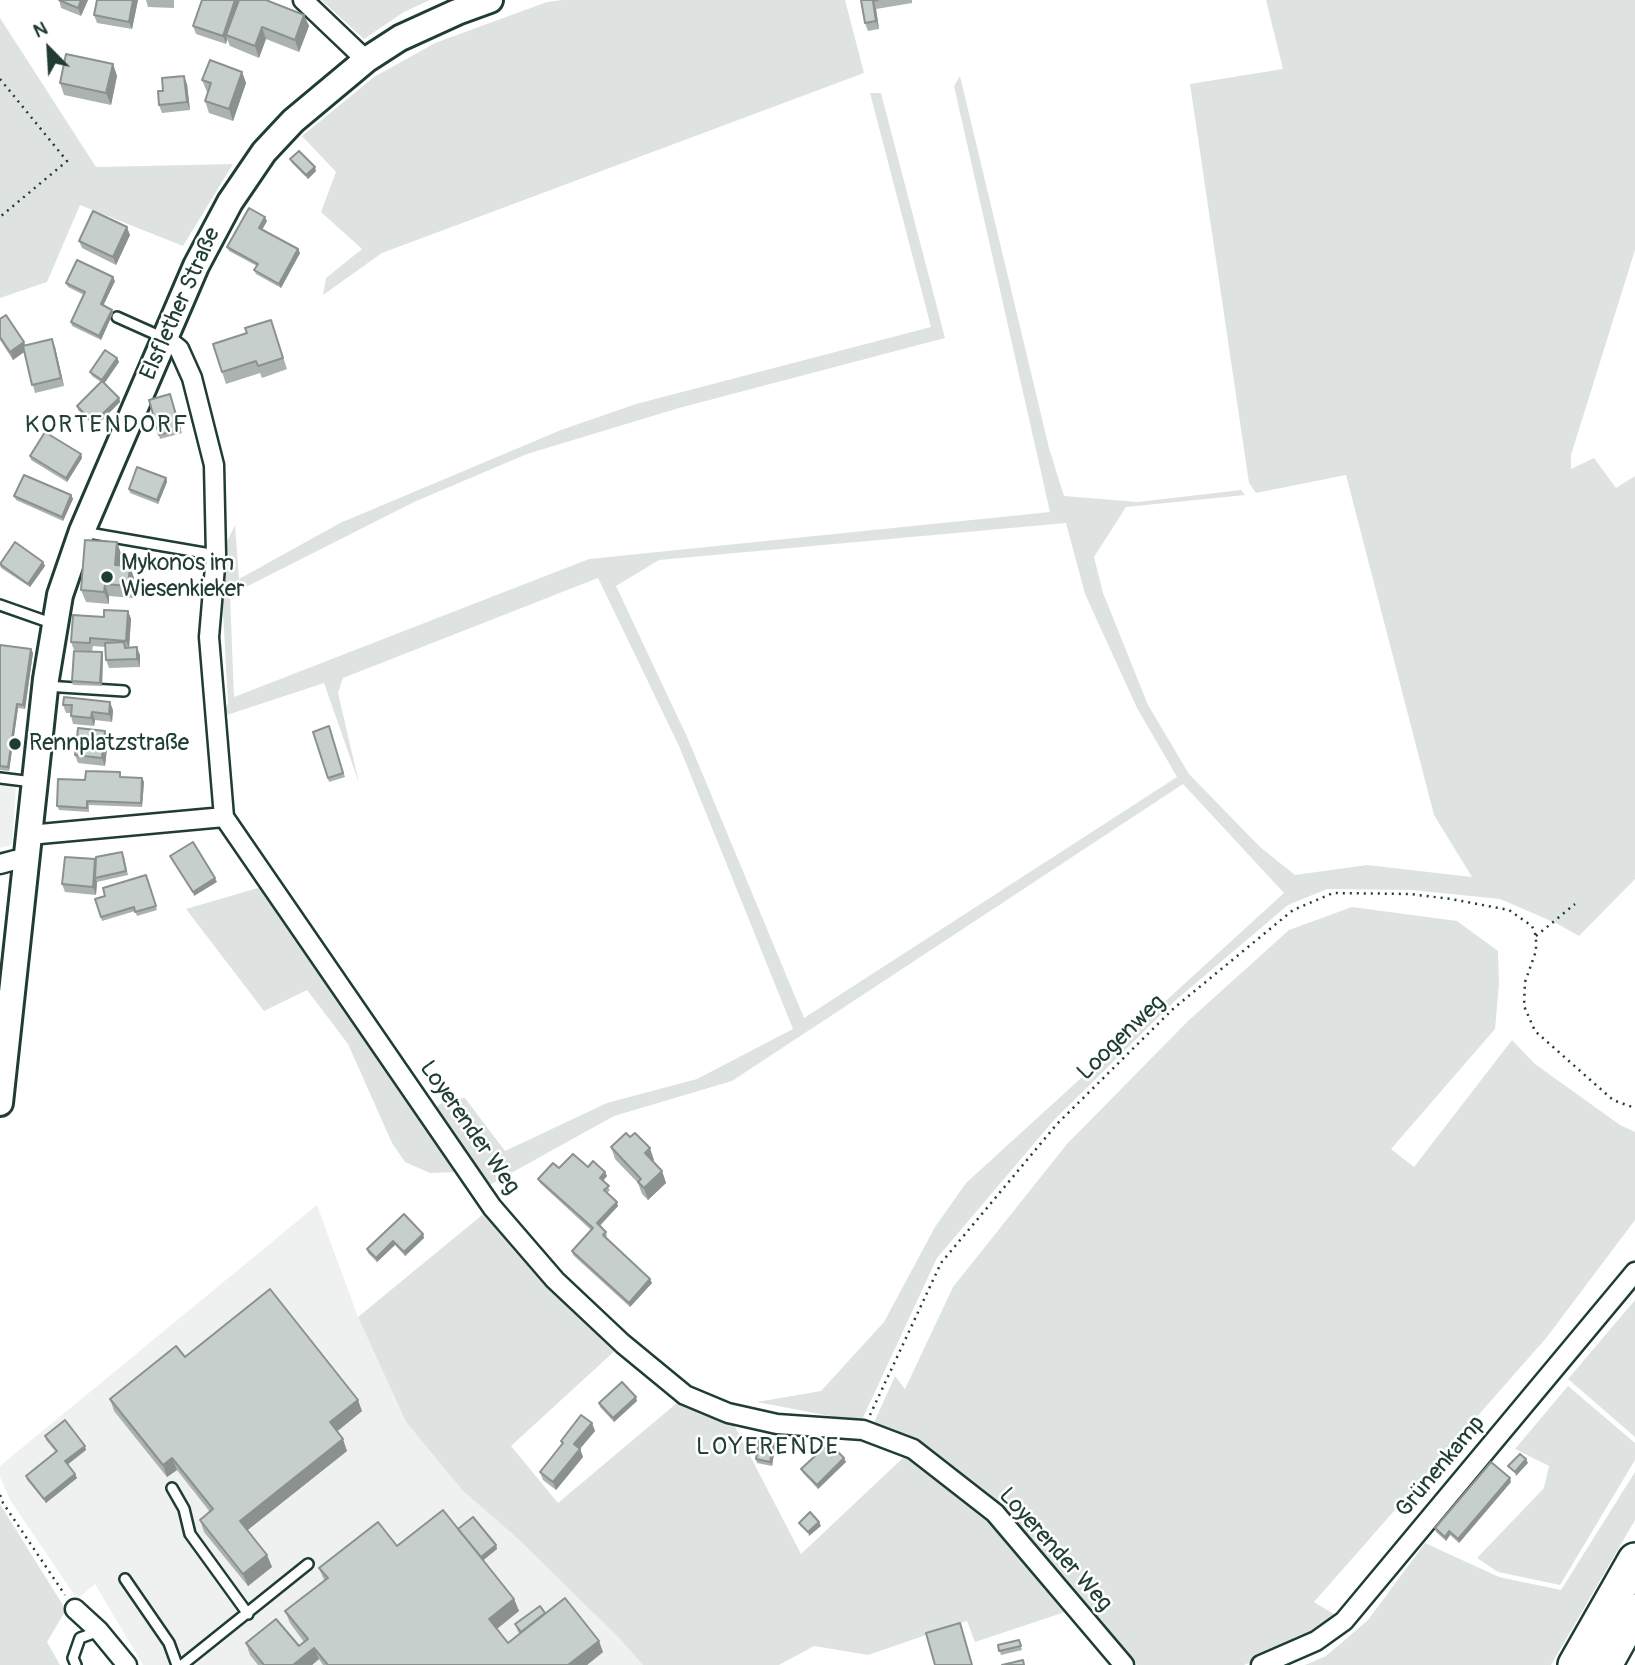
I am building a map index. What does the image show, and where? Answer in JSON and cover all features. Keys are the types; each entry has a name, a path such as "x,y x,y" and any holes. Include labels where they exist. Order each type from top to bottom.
{"highway":[{"path":"1575,1665 1635,1560"},
{"path":"1605,1665 1635,1611"}],"main road":[{"name":"Elsflether Straße","path":"0,1103 45,686 60,595 82,531 164,338 210,237 230,202 264,152 292,121 366,60 400,38 490,0"}],"street":[{"path":"303,0 366,60"},
{"name":"Loyerender Weg","path":"164,338 179,349 192,378 214,465 216,555 209,637 224,817 492,1207 555,1280 623,1344 685,1395 728,1413 777,1424 863,1430 913,1449 995,1513 1124,1665"},
{"path":"29,835 224,817"},
{"path":"0,864 15,860 26,861"},
{"name":"Grünenkamp","path":"1261,1665 1316,1641 1344,1621 1635,1272"},
{"path":"75,1609 99,1631 127,1665"}],"lane":[{"path":"117,317 164,338"},
{"path":"82,531 216,555"},
{"path":"2,609 54,624"},
{"path":"45,686 124,691"},
{"path":"0,778 34,782"},
{"path":"172,1488 184,1509 190,1534 248,1614"},
{"path":"125,1579 169,1643 180,1665 248,1614 308,1563"},
{"path":"76,1665 73,1658 80,1638 99,1631"}],"path":[{"path":"0,79 67,161 0,217"},
{"name":"Loogenweg","path":"863,1430 941,1263 1057,1124 1174,1008 1293,910 1333,893 1410,894 1509,910 1532,926 1536,936"},
{"path":"1574,904 1536,936 1536,951 1525,982 1524,1006 1535,1031 1613,1100 1635,1108"},
{"path":"0,1495 75,1609"}],"shaded area":[{"path":"321,0 430,0 404,12 364,39"},
{"path":"845,0 864,73 382,253 323,295 326,278 362,249 321,212 336,172 302,136 374,77 435,43 547,2"},
{"path":"1266,0 1635,0 1635,250 1571,455 1571,469 1594,458 1616,488 1635,476 1635,879 1579,936 1500,899 1412,890 1327,889 1288,905 1176,1000 1054,1120 937,1258 861,1422 757,1402 821,1391 884,1322 935,1227 966,1183 1284,893 1183,784 732,1081 614,1116 486,1187 434,1109 444,1101 465,1098 505,1151 607,1103 697,1079 793,1029 679,746 598,578 343,678 338,693 359,783 324,683 224,716 228,703 220,556 235,525 239,579 340,523 561,430 636,404 931,327 870,93 881,93 945,338 679,408 527,454 414,502 230,595 234,697 589,559 1050,512 954,86 960,76 1049,448 1064,496 1138,502 1241,490 1245,495 1126,507 1094,557 1103,593 1148,705 1189,774 1260,847 1295,875 1367,865 1472,877 1434,815 1346,475 1256,493 1249,483 1190,84 1283,69","holes":["1066,523 1085,594 1137,708 1177,777 804,1018 688,739 616,586 659,560"]},
{"path":"0,18 96,167 233,164 183,246 80,205 47,282 0,298"},
{"path":"0,782 16,785 12,845 0,848"},
{"path":"261,887 461,1172 430,1173 405,1162 392,1143 348,1044 307,990 264,1011 186,909"},
{"path":"1352,907 1457,921 1498,951 1499,984 1495,1029 1391,1149 1414,1167 1512,1040 1535,1064 1620,1125 1635,1132 1635,1220 1547,1337 1314,1602 1340,1618 1316,1633 1244,1665 1137,1665 1000,1509 872,1427 895,1376 905,1389 953,1287 1067,1144 1188,1021 1289,930"},
{"path":"317,1205 358,1317 406,1422 463,1491 516,1537 643,1665 143,1665 95,1584 77,1599 10,1500 0,1477 0,1466"},
{"path":"487,1211 619,1347 511,1446 558,1503 678,1402 732,1421 801,1554 905,1456 986,1518 1071,1610 975,1642 967,1621 868,1655 814,1646 779,1665 643,1665 516,1537 463,1491 406,1422 358,1317"},
{"path":"1635,1300 1635,1437 1568,1379"},
{"path":"1568,1386 1635,1443 1635,1460 1560,1585 1498,1572 1477,1558 1544,1488 1549,1466 1515,1449"},
{"path":"1635,1472 1635,1520 1551,1665 1305,1665 1326,1656 1368,1620 1425,1543 1499,1577 1561,1590"},
{"path":"0,1504 66,1610 47,1642 60,1665 0,1665"}],"building":[{"path":"59,0 81,0 78,8"},
{"path":"97,0 133,0 129,22 94,15"},
{"path":"202,0 235,0 223,36 193,26"},
{"path":"239,0 266,0 304,15 295,40 262,27 255,46 226,35"},
{"path":"861,0 878,0 873,1 876,21 865,23"},
{"path":"66,54 113,64 106,93 60,83"},
{"path":"210,60 242,72 229,109 205,101 211,83 202,80"},
{"path":"184,76 187,102 159,105 158,91 163,91 162,78"},
{"path":"299,151 315,167 306,175 290,159"},
{"path":"249,208 265,217 259,228 298,249 279,284 254,270 258,264 227,247"},
{"path":"93,211 127,227 113,257 79,241"},
{"path":"77,260 113,277 101,304 112,310 99,336 71,322 85,292 66,283"},
{"path":"6,315 24,342 10,352 0,337 0,319"},
{"path":"271,320 283,358 258,366 256,361 222,372 213,344 247,333 245,328"},
{"path":"52,339 61,378 32,385 23,346"},
{"path":"105,350 117,358 102,380 90,372"},
{"path":"102,381 119,398 93,423 77,406"},
{"path":"170,394 180,429 159,435 149,400"},
{"path":"45,432 81,454 66,478 30,456"},
{"path":"137,467 166,478 157,500 129,489"},
{"path":"24,475 71,495 62,517 14,496"},
{"name":"Mykonos im Wiesenkieker","path":"85,540 117,542 115,565 130,566 128,586 105,584 104,592 81,590"},
{"path":"15,542 43,562 28,584 0,564"},
{"path":"104,610 128,611 126,641 90,638 90,643 71,642 73,615 104,617"},
{"path":"124,642 125,648 137,647 137,659 106,660 105,643"},
{"path":"0,645 31,649 23,705 17,704 8,767 0,766"},
{"path":"74,651 102,652 100,683 72,681"},
{"path":"64,697 110,702 109,714 92,712 91,718 71,716 72,705 63,705"},
{"path":"329,726 343,773 328,778 313,732"},
{"path":"78,728 105,731 102,758 75,755"},
{"path":"86,771 120,772 120,777 142,778 141,803 87,801 87,808 57,806 58,779 85,780"},
{"path":"193,842 215,878 193,892 170,856"},
{"path":"122,852 126,871 95,878 96,857"},
{"path":"65,857 95,859 93,887 62,884"},
{"path":"146,875 156,906 135,912 134,907 101,917 95,899 105,896 103,888"},
{"path":"626,1133 630,1137 635,1133 650,1148 645,1153 662,1171 644,1188 638,1182 641,1179 611,1147"},
{"path":"573,1154 588,1167 593,1161 605,1172 600,1178 609,1186 604,1190 617,1202 597,1223 606,1232 603,1235 650,1279 629,1303 572,1251 593,1228 538,1179 553,1163 559,1168"},
{"path":"404,1214 423,1234 404,1252 393,1241 376,1258 367,1249"},
{"path":"270,1289 358,1400 330,1422 343,1439 240,1521 267,1555 243,1574 200,1520 213,1509 172,1458 163,1465 110,1399 176,1346 185,1357"},
{"path":"622,1382 636,1397 613,1418 599,1403"},
{"path":"581,1415 592,1423 574,1444 580,1449 553,1482 540,1472"},
{"path":"65,1420 85,1446 65,1461 75,1474 44,1499 26,1476 57,1451 45,1436"},
{"path":"759,1440 774,1443 770,1462 756,1459"},
{"path":"829,1443 844,1458 817,1485 801,1469"},
{"path":"1520,1454 1526,1459 1515,1472 1508,1466"},
{"path":"1491,1462 1510,1478 1458,1539 1449,1531 1445,1537 1435,1528"},
{"path":"443,1510 514,1599 489,1619 508,1643 565,1598 599,1641 568,1665 328,1665 314,1648 293,1665 264,1665 246,1643 276,1619 299,1646 308,1639 285,1611 328,1578 319,1568 378,1522 397,1546"},
{"path":"810,1512 819,1522 808,1532 799,1523"},
{"path":"473,1517 496,1545 481,1557 458,1529"},
{"path":"540,1606 545,1613 521,1632 515,1624"},
{"path":"960,1623 972,1665 935,1665 926,1633"},
{"path":"1019,1640 1021,1646 999,1651 998,1645"},
{"path":"1023,1660 1024,1665 1002,1665"}],"place":[{"name":"Mykonos im Wiesenkieker","path":"107,577"},
{"name":"Rennplatzstraße","path":"15,744"}],"district":[{"name":"KORTENDORF","path":"107,426"},
{"name":"LOYERENDE","path":"768,1448"}]}
